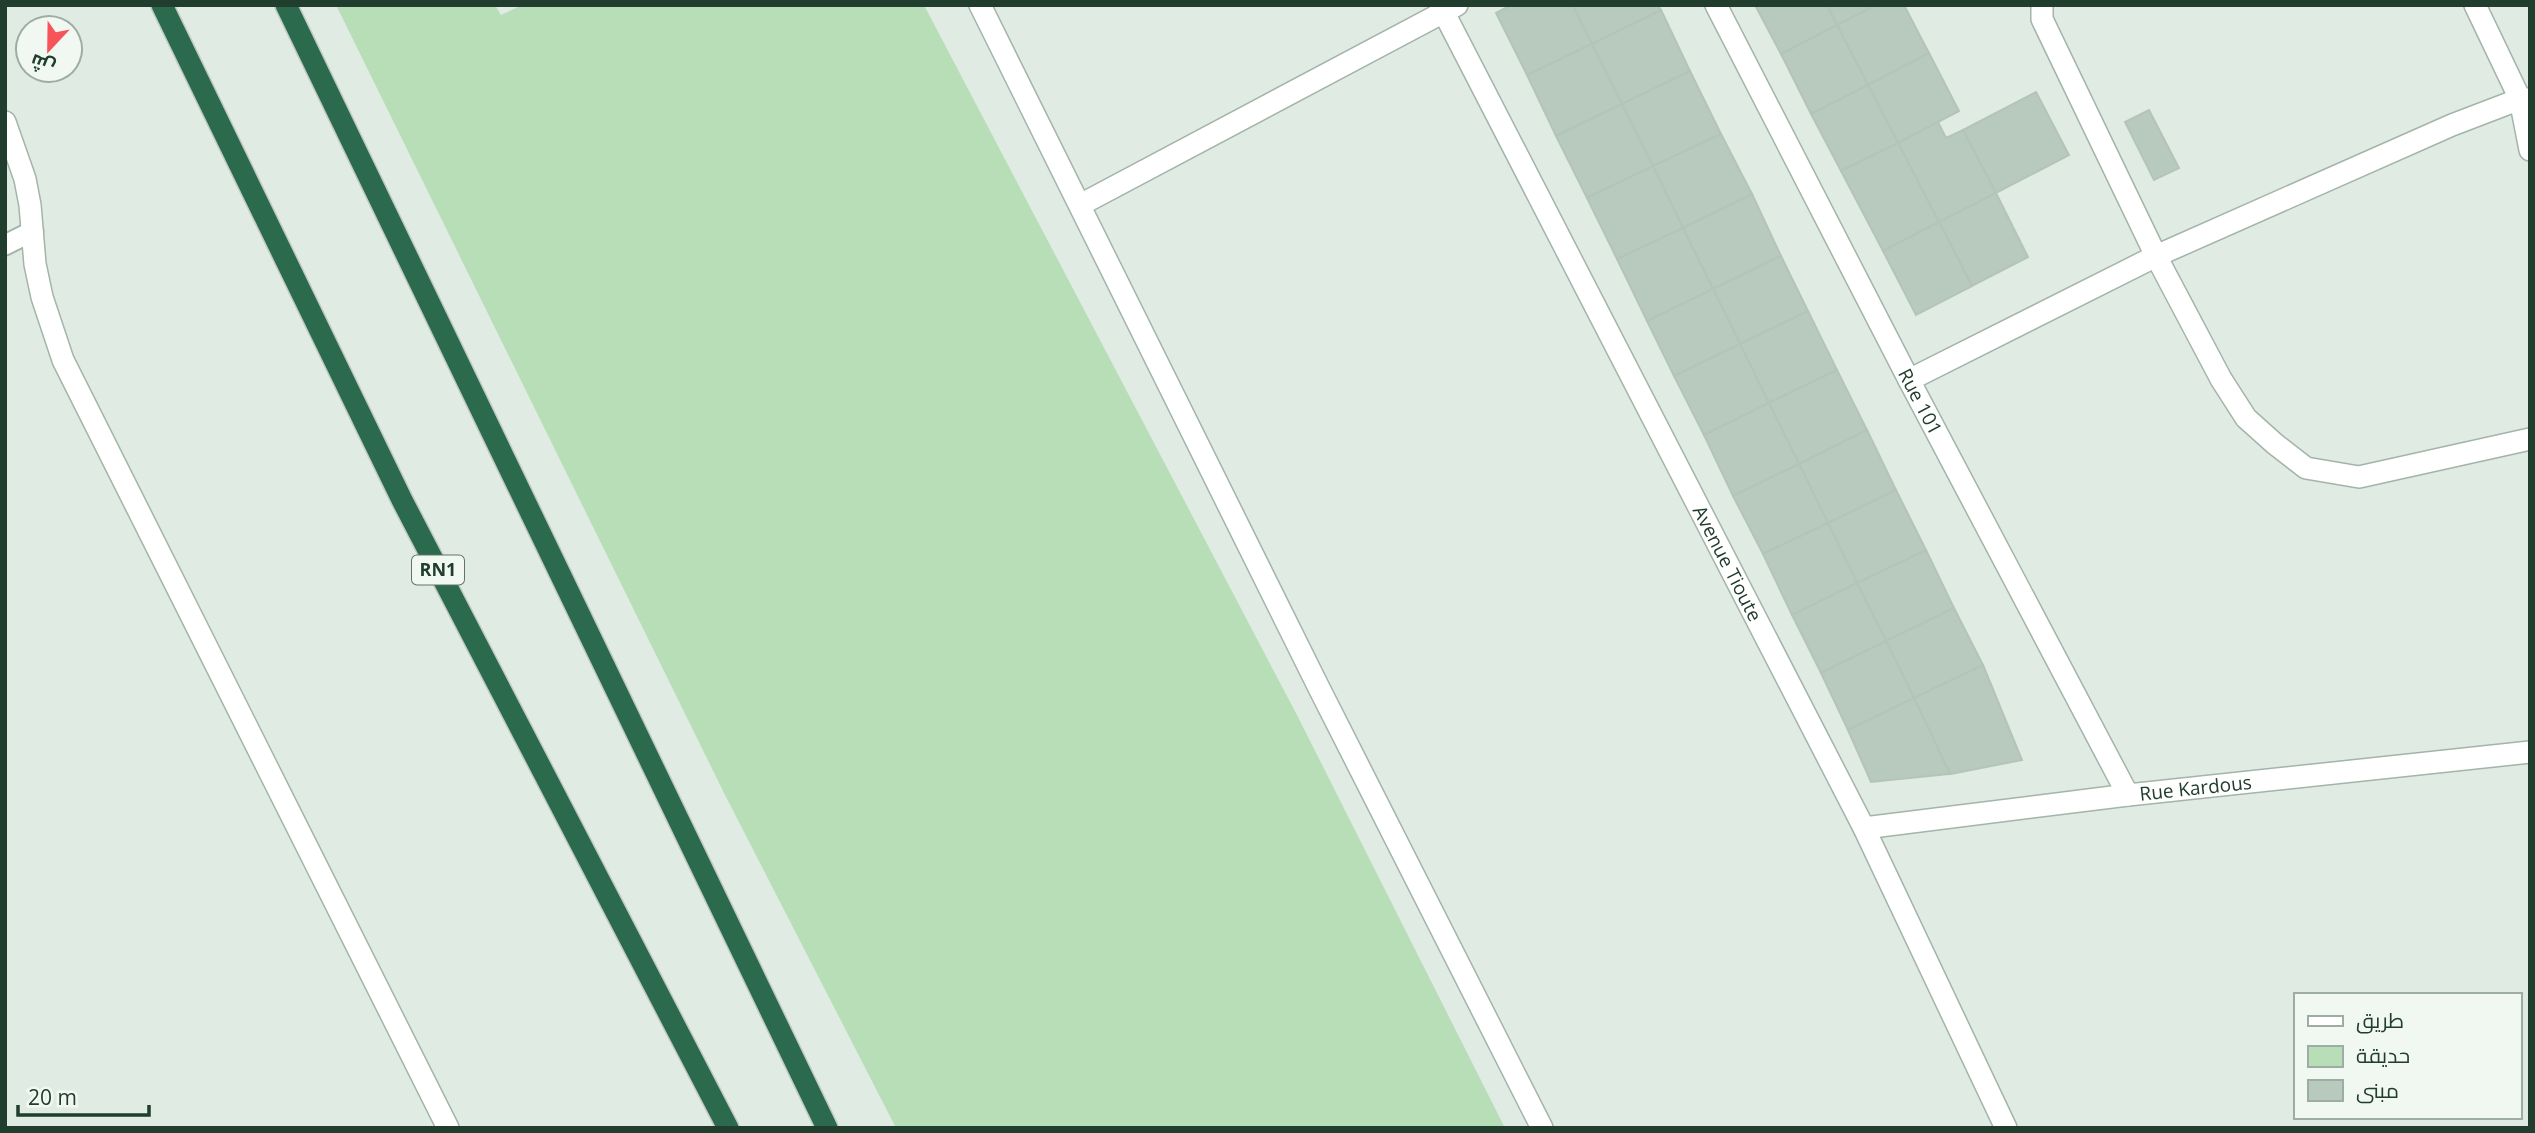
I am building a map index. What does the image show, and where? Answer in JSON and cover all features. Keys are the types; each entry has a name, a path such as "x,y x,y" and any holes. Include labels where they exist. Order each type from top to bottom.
{"highway":[{"name":"RN1","path":"162,5 402,500 728,1128"},
{"path":"286,5 827,1128"}],"street":[{"path":"980,5 1319,688 1542,1128"},
{"name":"Rue 101","path":"1716,5 1909,380 2128,795"},
{"path":"2042,5 2042,19 2155,256 2221,379 2246,418 2306,468 2359,477 2530,439"},
{"path":"2475,5 2525,99 2530,150"},
{"path":"1080,205 1447,8"},
{"name":"Avenue Tioute","path":"1447,8 1864,828 2006,1128"},
{"path":"1909,380 2155,256 2452,125 2525,99"},
{"path":"5,122 25,179 35,264 42,297 63,360 448,1128"},
{"name":"Rue Kardous","path":"1864,828 2128,795 2530,752"}],"lane":[{"path":"5,245 33,231"}],"green space":[{"path":"336,5 495,5 501,15 522,5 924,5 1298,717 1505,1128 896,1128 724,793"}],"building":[{"path":"1511,5 1573,5 1592,44 1527,75 1496,13"},
{"path":"1573,5 1658,5 1661,10 1592,44"},
{"path":"1755,5 1827,5 1837,25 1781,54"},
{"path":"1827,5 1867,5 1869,9 1837,25"},
{"path":"1876,5 1904,5 1929,53 1868,85 1837,25"},
{"path":"1661,10 1690,71 1622,104 1592,44"},
{"path":"1837,25 1868,85 1811,114 1781,54"},
{"path":"1592,44 1622,104 1556,136 1527,75"},
{"path":"1929,53 1959,111 1898,143 1868,85"},
{"path":"1690,71 1721,134 1653,166 1622,104"},
{"path":"1868,85 1898,143 1841,171 1811,114"},
{"path":"2036,92 2069,155 1996,193 1963,130"},
{"path":"1622,104 1653,166 1587,198 1556,136"},
{"path":"2149,110 2179,168 2154,180 2125,122"},
{"path":"1938,122 1946,138 1963,130 1996,193 1939,222 1898,143"},
{"path":"1721,134 1752,194 1683,228 1653,166"},
{"path":"1898,143 1939,222 1883,251 1841,171"},
{"path":"1653,166 1683,228 1617,259 1587,198"},
{"path":"1996,193 2028,257 1972,286 1939,222"},
{"path":"1752,194 1781,256 1713,289 1683,228"},
{"path":"1939,222 1972,286 1916,315 1883,251"},
{"path":"1683,228 1713,289 1647,321 1617,259"},
{"path":"1781,256 1808,311 1740,344 1713,289"},
{"path":"1713,289 1740,344 1674,376 1647,321"},
{"path":"1808,311 1837,370 1769,403 1740,344"},
{"path":"1740,344 1769,403 1704,435 1674,376"},
{"path":"1837,370 1867,430 1799,464 1769,403"},
{"path":"1769,403 1799,464 1733,496 1704,435"},
{"path":"1867,430 1896,490 1828,523 1799,464"},
{"path":"1799,464 1828,523 1763,554 1733,496"},
{"path":"1896,490 1926,550 1857,583 1828,523"},
{"path":"1828,523 1857,583 1792,615 1763,554"},
{"path":"1926,550 1954,608 1886,641 1857,583"},
{"path":"1857,583 1886,641 1821,673 1792,615"},
{"path":"1954,608 1983,665 1914,698 1886,641"},
{"path":"1886,641 1914,698 1848,730 1821,673"},
{"path":"1983,665 2022,760 1950,774 1914,698"},
{"path":"1914,698 1950,774 1871,782 1848,730"}]}
